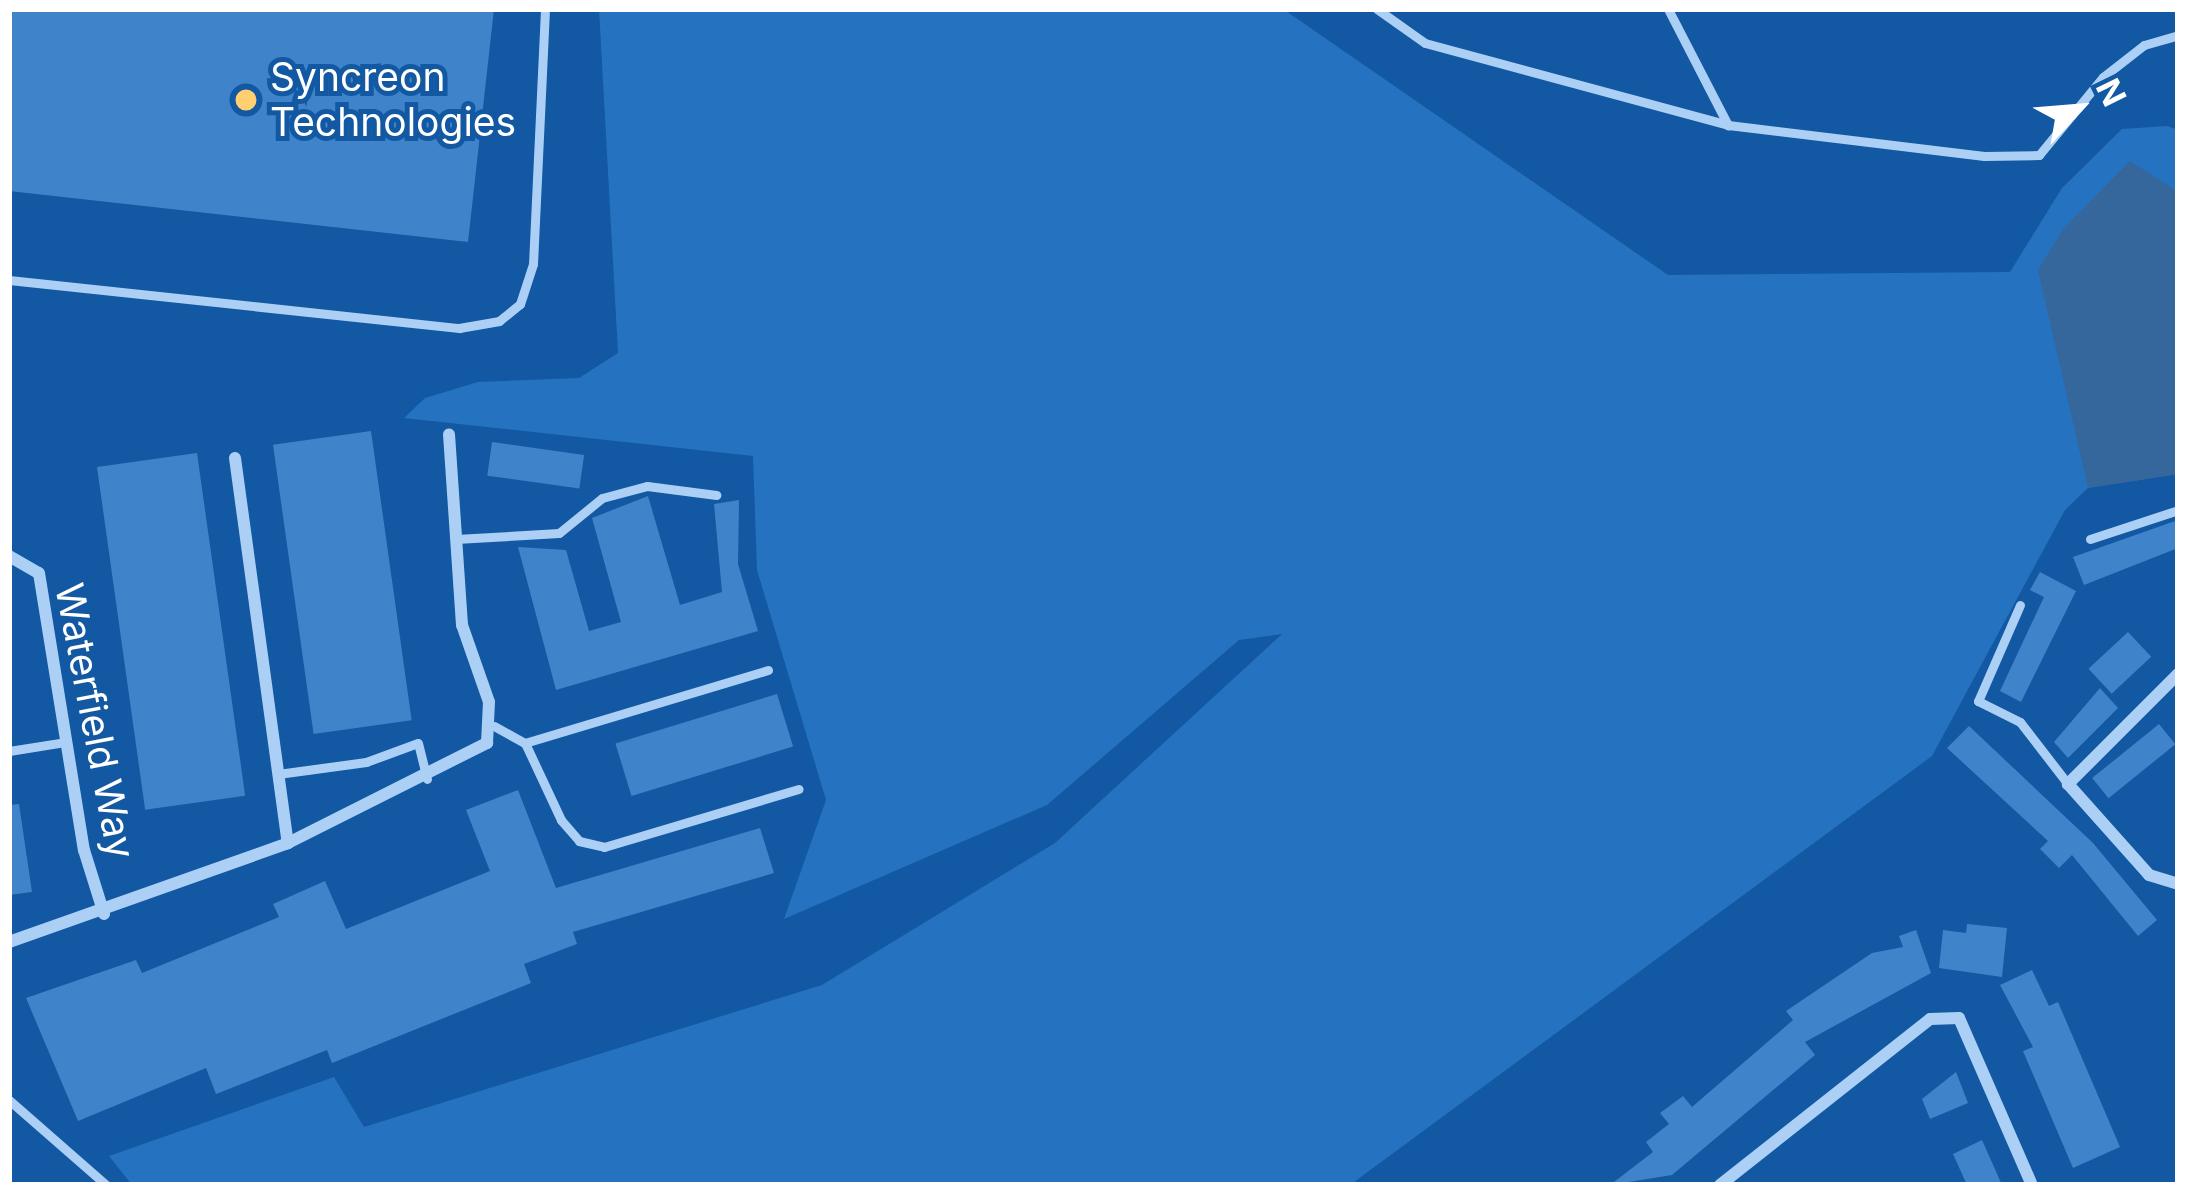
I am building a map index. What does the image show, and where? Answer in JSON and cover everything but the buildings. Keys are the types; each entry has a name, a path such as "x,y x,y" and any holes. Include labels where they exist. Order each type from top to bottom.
{"street":[{"path":"9,942 104,914 288,843 472,756 494,726 462,626 449,434"},
{"path":"236,458 288,843"},
{"name":"Waterfield Way","path":"9,556 39,573 66,742 104,914"},
{"path":"2178,674 2068,784 2149,875 2178,884"},
{"path":"1720,1185 1930,1019 1959,1018 2032,1185"}],"lane":[{"path":"9,280 459,328 499,321 520,304 533,264 545,9"},
{"path":"1377,9 1425,43 1728,125 2039,155 2103,77 2144,45 2178,35"},
{"path":"1668,9 1728,125"},
{"path":"456,539 559,533 602,498 647,486 716,495"},
{"path":"2090,539 2178,510"},
{"path":"2020,605 1978,701 2020,722 2068,784"},
{"path":"526,743 768,670"},
{"path":"494,726 526,743 561,820 579,842 604,847 799,789"},
{"path":"9,751 66,742"},
{"path":"278,774 366,762 418,743 427,779"},
{"path":"9,1100 106,1185"}],"shaded area":[{"path":"599,9 1283,9 1668,275 2010,272 2062,188 2122,129 2167,126 2178,130 2178,474 2088,488 2065,510 1932,756 1350,1185 132,1185 109,1156 334,1077 364,1127 822,985 1055,843 1282,634 1239,640 1047,805 784,919 826,800 757,570 753,456 404,418 425,398 478,382 579,378 618,353"},
{"path":"2130,161 2178,192 2178,474 2088,488 2038,270 2063,229"}],"place":[{"name":"Syncreon Technologies","path":"246,100"}]}
